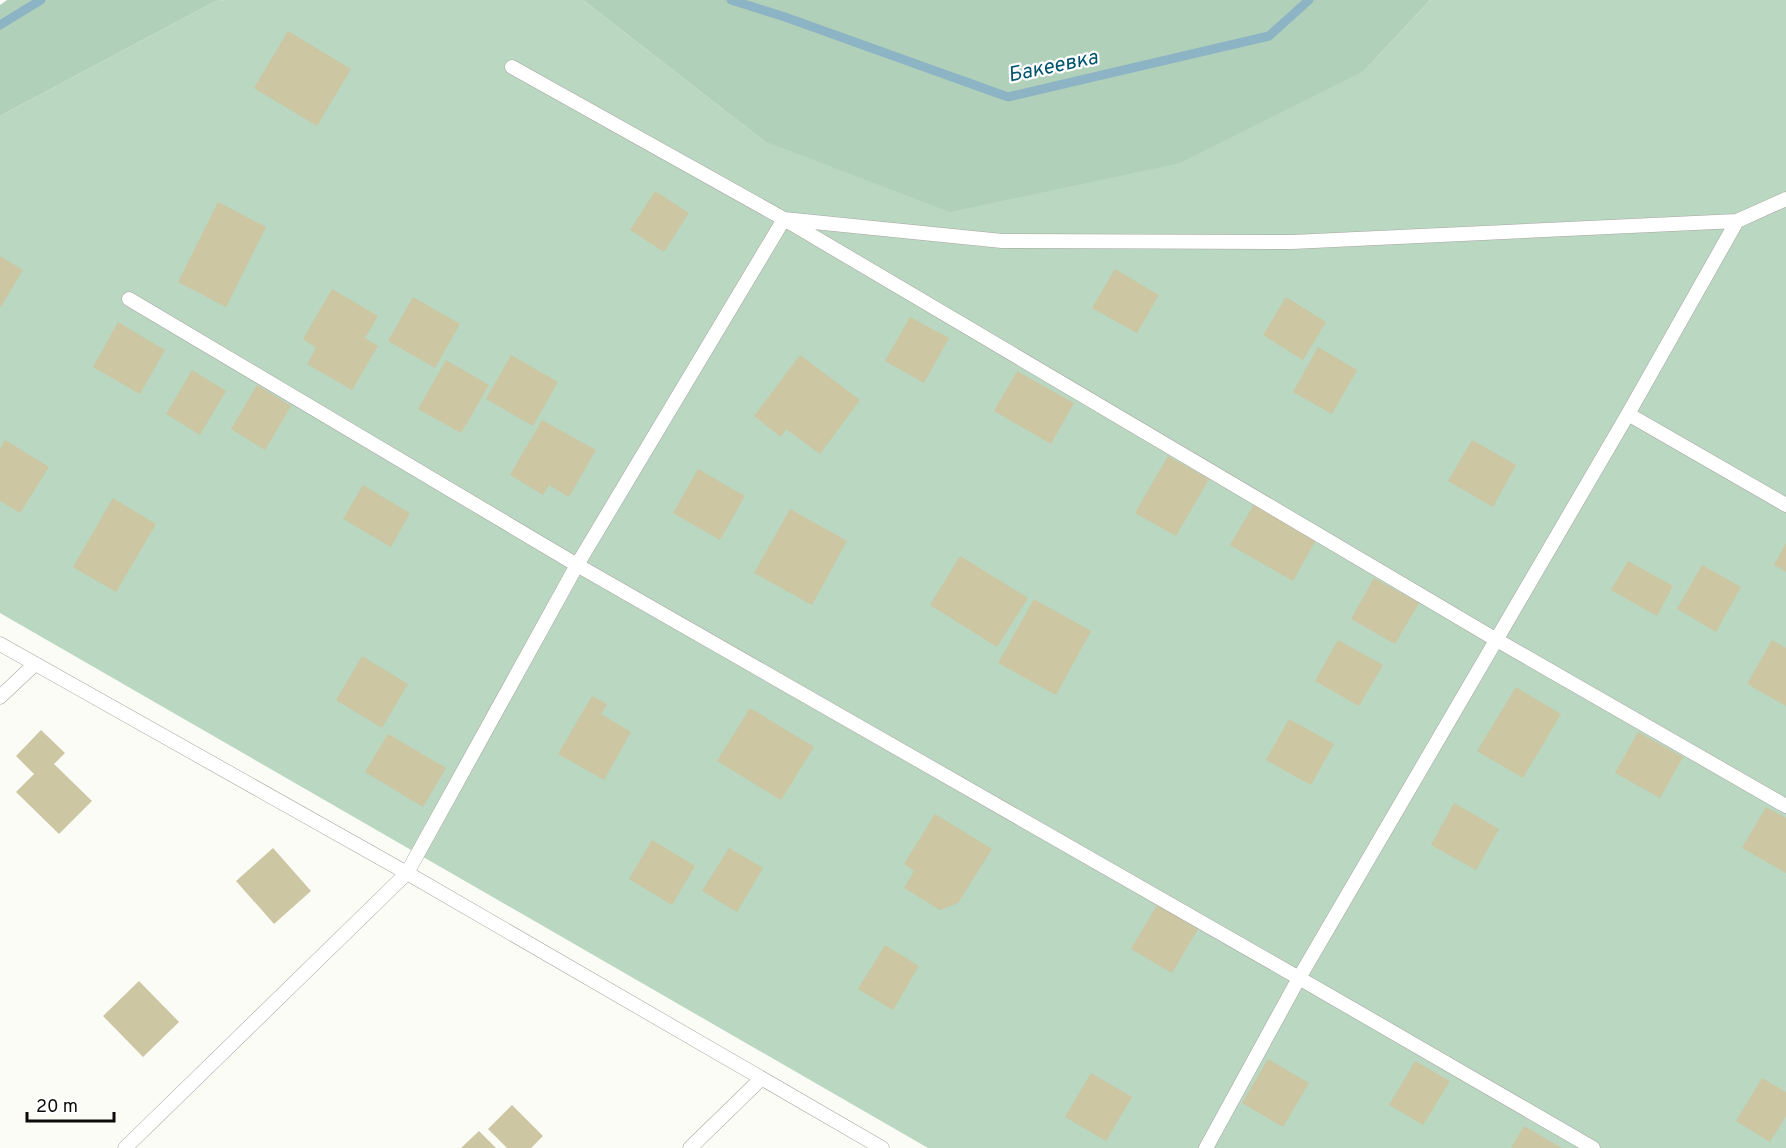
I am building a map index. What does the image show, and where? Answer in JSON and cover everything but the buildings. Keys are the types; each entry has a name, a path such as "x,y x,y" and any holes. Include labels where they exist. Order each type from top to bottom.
{"lane":[{"path":"512,67 784,219 1496,639 1786,806"},
{"path":"784,219 1002,241 1269,242 1737,221 1786,199"},
{"path":"125,1148 407,873 577,565 784,219"},
{"path":"1206,1148 1299,978 1628,414 1737,221"},
{"path":"129,299 577,565 1593,1148"},
{"path":"1628,414 1786,505"},
{"path":"0,644 407,873 882,1148"},
{"path":"0,697 35,663"},
{"path":"690,1148 760,1079"}],"green space":[{"path":"7,0 227,0 216,1 0,116 0,5"},
{"path":"583,0 764,141 1364,71 1430,0 1786,0 1786,1148 928,1148 0,613 0,116 216,1"},
{"path":"583,0 1430,0 1364,71 1180,163 950,212 764,141"}],"waterway":[{"name":"Бакеевка","path":"0,25 41,0"},
{"name":"Бакеевка","path":"731,0 785,17 1008,97 1269,36 1309,0"}]}
